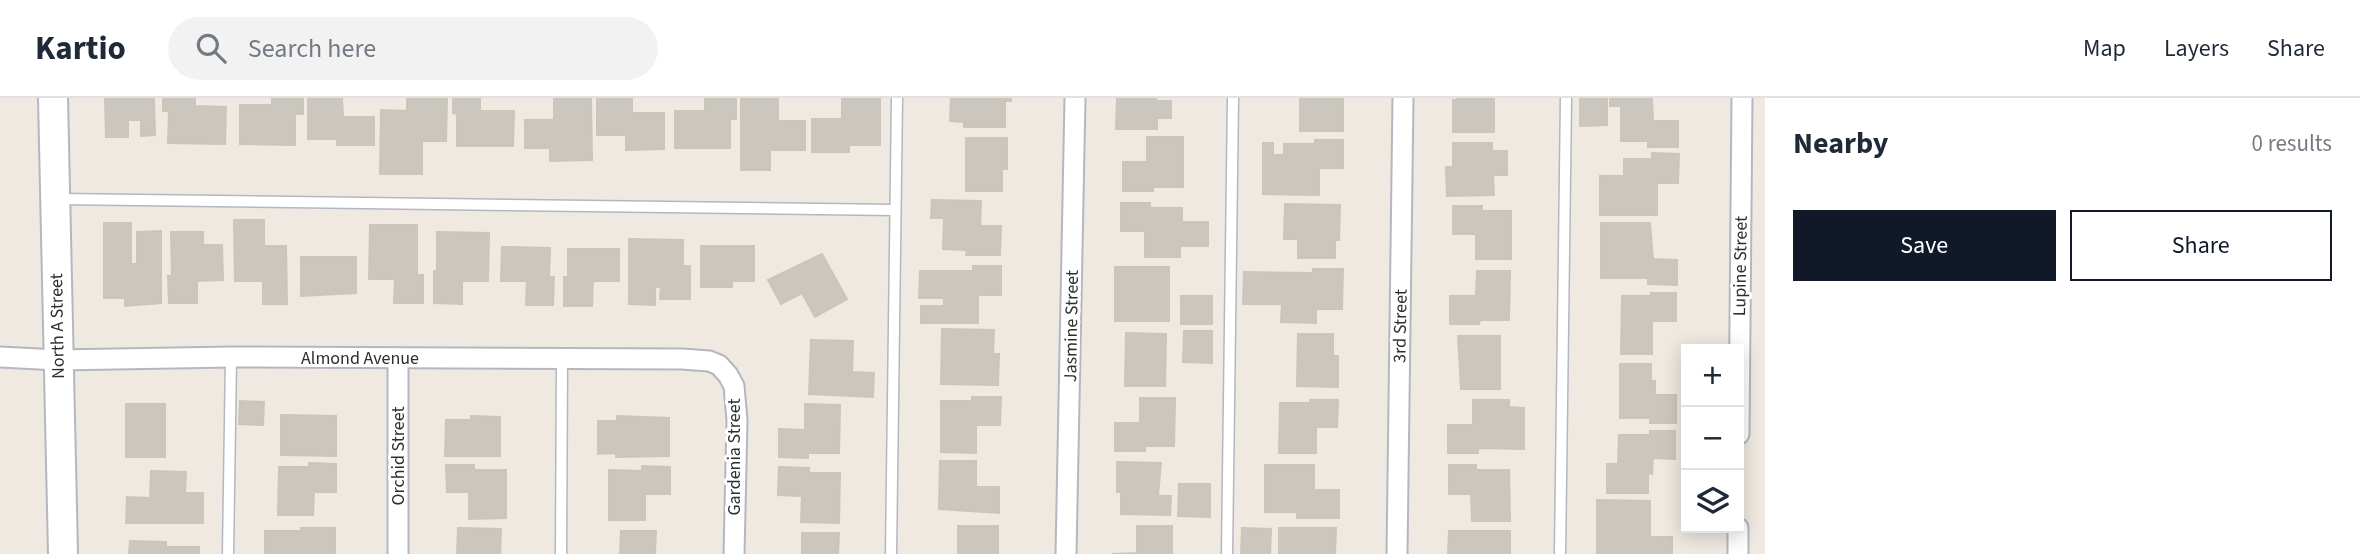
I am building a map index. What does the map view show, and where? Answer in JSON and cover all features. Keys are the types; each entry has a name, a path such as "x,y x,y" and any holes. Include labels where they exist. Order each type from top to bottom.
{"street":[{"name":"North A Street","path":"52,98 62,554"},
{"name":"Jasmine Street","path":"1066,554 1075,98"},
{"name":"3rd Street","path":"1397,554 1403,98"},
{"name":"Lupine Street","path":"1739,407 1742,98"},
{"name":"Almond Avenue","path":"0,357 58,360 231,357 682,359 709,361 719,365"},
{"name":"Orchid Street","path":"398,358 398,554"},
{"name":"Gardenia Street","path":"719,365 729,375 734,386 737,420 734,554"},
{"path":"1738,533 1738,554"}],"lane":[{"path":"891,554 897,98"},
{"path":"1227,554 1233,98"},
{"path":"1560,554 1566,98"},
{"path":"55,200 894,210"},
{"path":"228,554 231,357"},
{"path":"561,554 562,360"}],"building":[{"path":"105,98 154,98 155,135 141,136 141,120 128,120 128,137 106,137"},
{"path":"163,98 195,98 195,106 226,107 225,144 168,143 169,111 163,111"},
{"path":"272,98 303,98 303,114 295,114 295,145 240,144 240,105 272,105"},
{"path":"308,98 342,98 343,117 374,117 374,145 337,145 337,139 308,139"},
{"path":"407,98 447,98 446,141 422,141 422,174 380,174 381,110 407,111"},
{"path":"453,98 480,98 480,111 514,111 513,146 457,146 457,114 453,113"},
{"path":"554,98 591,98 592,160 550,161 550,148 525,148 525,120 554,120"},
{"path":"597,98 632,98 632,113 664,113 664,149 626,150 626,135 597,135"},
{"path":"705,98 736,98 736,119 730,119 730,148 675,148 675,111 705,111"},
{"path":"741,98 778,98 778,121 805,121 805,150 770,150 770,170 741,170"},
{"path":"842,98 880,98 880,145 849,145 849,152 812,152 812,119 842,119"},
{"path":"951,98 1011,98 1011,101 1005,101 1005,127 964,127 964,122 950,121"},
{"path":"1117,98 1156,98 1156,101 1171,101 1171,118 1157,118 1157,129 1116,129"},
{"path":"1300,98 1343,98 1343,131 1300,131"},
{"path":"1494,98 1494,132 1453,132 1453,100"},
{"path":"1580,98 1607,98 1607,125 1580,126"},
{"path":"1610,98 1652,98 1653,121 1678,121 1678,147 1648,147 1648,141 1621,141 1621,106 1610,106"},
{"path":"1147,137 1183,137 1183,187 1123,191 1123,162 1147,162"},
{"path":"966,138 1007,138 1007,169 1002,169 1002,191 966,191"},
{"path":"1315,140 1343,140 1343,168 1319,168 1319,195 1263,194 1263,143 1273,143 1273,155 1284,155 1284,144 1315,144"},
{"path":"1453,143 1492,143 1492,151 1507,151 1507,175 1493,175 1494,195 1447,196 1446,167 1453,167"},
{"path":"1652,153 1679,154 1678,183 1657,183 1657,215 1600,215 1600,176 1624,176 1624,159 1652,159"},
{"path":"932,200 981,201 980,226 1001,226 1000,255 966,255 967,250 943,249 944,218 931,218"},
{"path":"1121,203 1150,203 1150,208 1182,208 1182,222 1208,222 1208,246 1180,246 1180,257 1145,257 1145,231 1121,231"},
{"path":"1285,204 1340,205 1339,240 1335,240 1335,258 1298,258 1298,239 1284,239"},
{"path":"1453,206 1482,206 1482,211 1511,211 1511,259 1476,259 1476,234 1453,234"},
{"path":"234,220 264,220 264,246 286,246 287,304 263,304 263,281 235,281"},
{"path":"104,223 131,223 131,264 137,264 137,232 161,231 161,303 125,306 125,298 104,298"},
{"path":"1601,223 1650,223 1653,259 1677,260 1677,285 1648,284 1648,278 1601,278"},
{"path":"370,225 417,225 417,275 423,275 423,303 394,303 395,279 369,279"},
{"path":"171,232 203,232 203,245 222,245 223,280 197,281 197,303 169,303 168,276 172,276"},
{"path":"437,232 489,233 488,281 462,281 462,304 434,303"},
{"path":"629,239 683,240 683,266 690,266 690,299 660,299 661,287 655,287 655,305 629,304"},
{"path":"701,246 754,246 754,281 732,281 732,287 701,287"},
{"path":"502,247 550,248 549,277 554,277 553,305 526,305 527,281 501,281"},
{"path":"568,249 619,249 619,281 593,281 592,306 564,306"},
{"path":"822,254 847,299 815,317 802,293 781,304 768,280"},
{"path":"301,257 356,257 356,293 301,296"},
{"path":"973,266 1001,266 1001,295 978,295 978,323 921,323 921,306 944,306 944,298 919,298 920,271 973,271"},
{"path":"1115,267 1169,267 1169,321 1115,321"},
{"path":"1313,269 1343,269 1342,309 1316,309 1316,323 1281,322 1282,304 1243,304 1244,272 1313,273"},
{"path":"1477,271 1510,271 1509,320 1450,324 1450,296 1476,296"},
{"path":"1651,293 1676,293 1676,321 1652,321 1652,354 1621,354 1622,296 1651,296"},
{"path":"1181,296 1212,296 1212,324 1181,324"},
{"path":"942,329 994,330 993,354 999,354 998,385 941,384"},
{"path":"1184,331 1212,331 1212,363 1183,362"},
{"path":"1126,333 1166,334 1165,386 1125,386"},
{"path":"1298,334 1333,334 1333,356 1338,356 1338,387 1297,386"},
{"path":"1458,336 1500,336 1500,389 1461,389"},
{"path":"811,340 853,341 852,372 874,373 873,397 809,394"},
{"path":"1620,364 1651,364 1651,381 1655,381 1655,395 1676,395 1676,423 1650,423 1650,418 1620,418"},
{"path":"972,397 1001,397 1000,425 976,425 976,453 941,452 941,401 972,401"},
{"path":"1140,398 1175,398 1174,446 1145,446 1145,451 1115,451 1115,423 1140,423"},
{"path":"1310,400 1338,400 1337,427 1316,427 1316,453 1279,453 1280,403 1310,403"},
{"path":"1473,400 1509,400 1509,407 1524,408 1524,449 1478,448 1478,453 1448,453 1448,425 1473,425"},
{"path":"240,401 264,402 263,425 239,424"},
{"path":"126,404 165,404 165,457 126,457"},
{"path":"805,404 840,405 839,453 808,453 808,458 779,457 779,429 805,430"},
{"path":"281,415 336,416 336,456 281,455"},
{"path":"471,416 500,417 500,456 445,456 446,420 471,420"},
{"path":"617,416 669,418 669,456 616,457 616,453 598,454 598,421 617,421"},
{"path":"1650,431 1675,431 1675,459 1653,458 1652,474 1648,473 1648,493 1607,493 1607,464 1618,464 1619,435 1650,435"},
{"path":"940,461 976,461 976,487 999,487 999,513 939,509"},
{"path":"1117,462 1161,463 1158,496 1171,496 1170,515 1121,514 1121,492 1117,492"},
{"path":"309,463 336,464 336,492 314,492 313,515 278,515 279,467 309,467"},
{"path":"446,465 474,465 474,470 506,470 506,518 469,519 469,492 447,492"},
{"path":"1265,465 1314,465 1314,490 1339,490 1339,518 1297,518 1297,512 1265,512"},
{"path":"1449,465 1476,465 1476,470 1509,470 1510,521 1472,521 1471,494 1449,494"},
{"path":"642,466 670,467 670,494 645,494 645,520 609,520 609,470 642,471"},
{"path":"779,467 809,468 809,473 840,473 839,523 801,522 802,496 778,495"},
{"path":"151,471 186,472 185,493 203,493 203,523 126,523 127,497 150,498"},
{"path":"1179,484 1210,484 1210,517 1178,516"},
{"path":"1597,500 1650,501 1650,537 1672,537 1672,554 1597,554"},
{"path":"958,526 998,526 998,554 958,554"},
{"path":"1137,526 1172,526 1172,554 1112,554 1137,553"},
{"path":"301,528 335,528 335,554 265,554 265,531 301,531"},
{"path":"458,528 501,529 500,554 457,554"},
{"path":"1242,528 1271,529 1270,554 1241,554"},
{"path":"1279,528 1336,528 1335,554 1279,554"},
{"path":"621,531 656,531 655,554 620,554"},
{"path":"1449,531 1510,531 1510,554 1448,554"},
{"path":"802,533 839,533 838,554 802,554"},
{"path":"130,541 166,542 166,547 199,547 199,554 129,554"}]}
